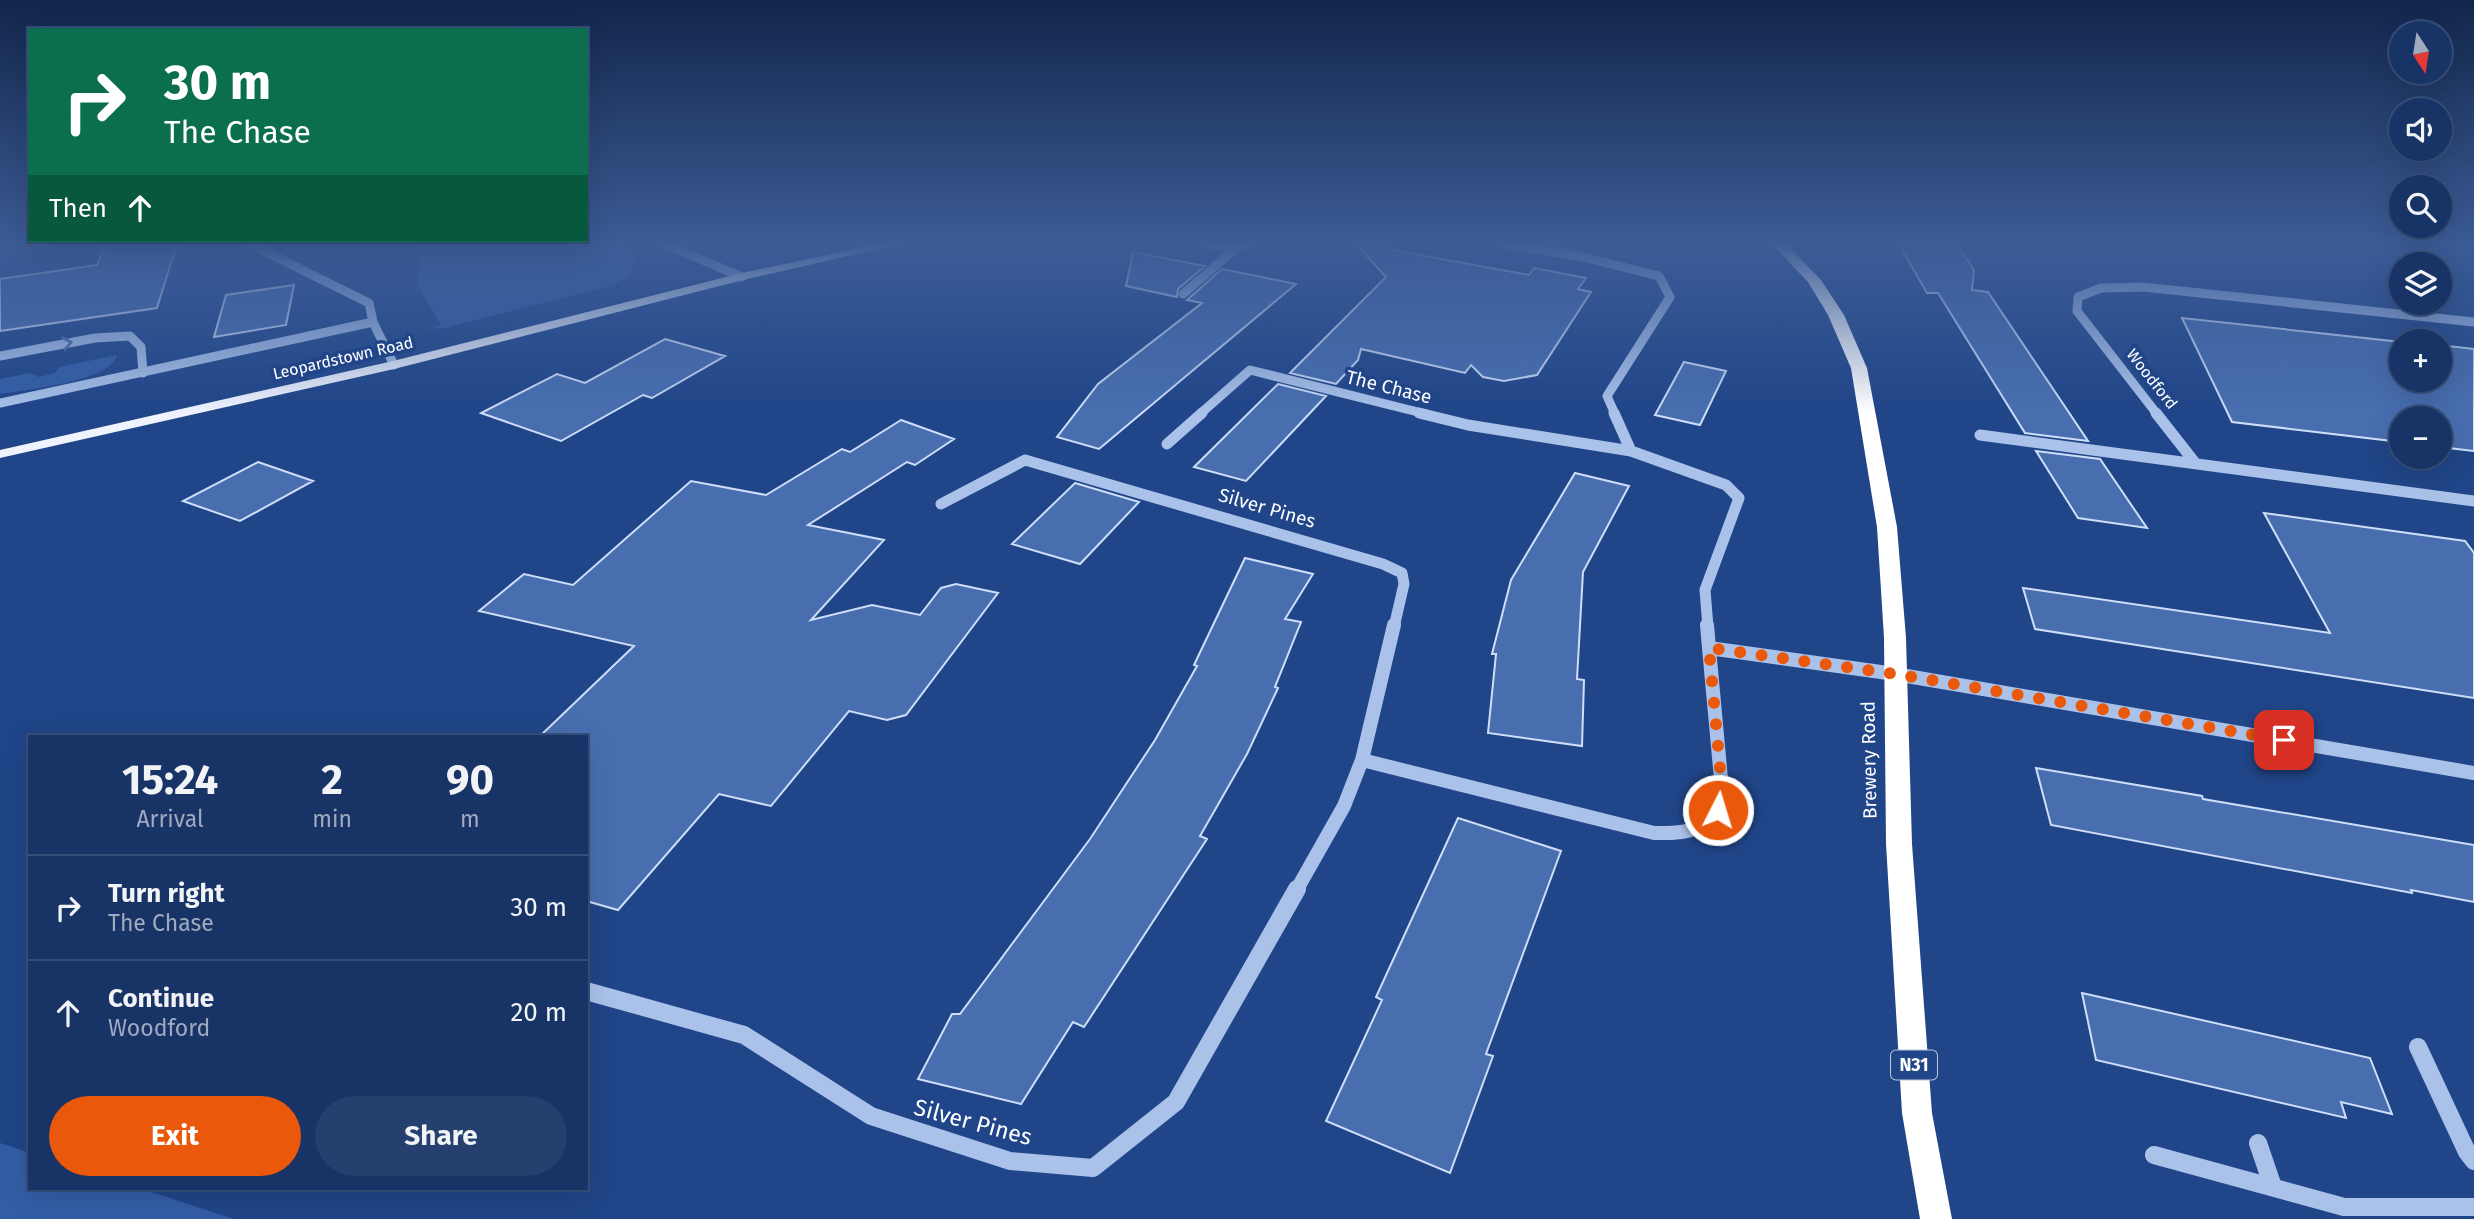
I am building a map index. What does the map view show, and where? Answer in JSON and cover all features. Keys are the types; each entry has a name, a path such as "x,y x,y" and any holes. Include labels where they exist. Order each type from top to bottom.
{"highway":[{"name":"Brewery Road","path":"1827,300 1859,368 1887,527 1895,674 1899,844 1917,1113 1936,1219"}],"main road":[{"name":"Leopardstown Road","path":"0,454 394,365 651,300"}],"street":[{"path":"363,300 369,303 373,322 394,365"},
{"path":"1631,452 1607,396 1668,300"},
{"name":"Woodford","path":"2078,300 2077,311 2196,464"},
{"name":"Woodford","path":"2265,300 2474,322"},
{"path":"0,403 373,322"},
{"path":"0,356 95,338 130,336 141,347 143,373"},
{"name":"The Chase","path":"1167,444 1250,370 1468,425 1631,452 1727,485 1739,498 1705,590 1709,648"},
{"path":"1980,436 2474,501"},
{"name":"Silver Pines","path":"588,991 744,1035 871,1116 1010,1161 1093,1168 1176,1102 1344,806 1363,760 1404,584 1402,573 1383,564 1025,460 941,504"},
{"path":"1363,760 1654,833 1683,834 1703,826 1718,810 1722,790 1709,648 1895,674 2474,773"},
{"path":"2418,1046 2467,1152 2474,1161"},
{"path":"2258,1143 2273,1187"},
{"path":"2154,1155 2343,1207 2474,1208"}],"shaded area":[{"path":"426,300 555,300 444,328 427,329 441,325"},
{"path":"117,355 112,364 85,378 0,394 0,379 30,373 39,377 55,373 59,367"},
{"path":"0,1143 28,1152 28,1190 145,1190 234,1219 0,1219"}],"building":[{"path":"0,300 159,300 157,308 0,331"},
{"path":"225,300 291,300 286,325 214,337"},
{"path":"1187,300 1277,300 1099,449 1057,437 1098,384 1202,303"},
{"path":"1363,300 1586,300 1537,375 1504,381 1483,377 1471,365 1465,373 1361,349 1358,360 1336,384 1290,373"},
{"path":"1942,300 1993,300 2088,441 2025,433"},
{"path":"2182,318 2389,341 2389,392 2452,392 2452,346 2474,349 2474,451 2452,448 2452,406 2389,406 2389,441 2232,422"},
{"path":"665,339 725,356 652,398 643,395 561,441 481,413 557,374 585,383"},
{"path":"1684,362 1726,371 1700,425 1655,415"},
{"path":"1278,384 1326,396 1246,481 1194,467"},
{"path":"901,420 954,439 915,465 907,462 808,525 884,540 811,620 872,605 920,615 941,588 956,584 998,593 906,715 887,720 849,711 771,806 719,794 618,910 588,902 588,735 541,735 634,646 479,611 524,574 573,585 691,481 766,495 842,449 850,452"},
{"path":"2036,451 2100,459 2147,528 2078,518"},
{"path":"258,462 313,481 240,521 183,501"},
{"path":"1575,473 1629,486 1583,572 1577,679 1584,680 1582,746 1488,733 1496,654 1492,654 1511,580"},
{"path":"1075,483 1139,502 1080,564 1012,544"},
{"path":"2264,513 2465,541 2474,553 2474,698 2035,629 2023,588 2330,633"},
{"path":"1245,558 1313,574 1285,619 1301,622 1275,687 1278,688 1247,754 1200,836 1207,839 1084,1027 1073,1022 1021,1104 918,1079 952,1014 960,1014 1090,839 1155,740 1197,666 1194,665"},
{"path":"2036,768 2474,845 2474,902 2411,890 2412,893 2051,825"},
{"path":"1458,818 1561,851 1486,1054 1493,1056 1450,1173 1326,1121 1382,1000 1376,997"},
{"path":"2082,993 2370,1058 2392,1114 2341,1102 2346,1118 2096,1060"}],"route":[{"path":"1718,810 1722,790 1709,648 1895,674 2284,740"}]}
